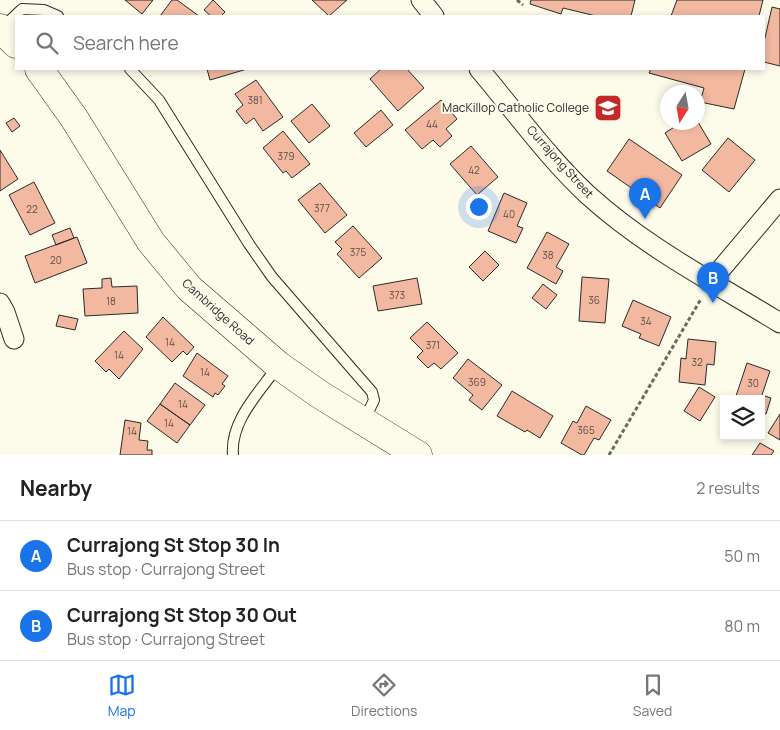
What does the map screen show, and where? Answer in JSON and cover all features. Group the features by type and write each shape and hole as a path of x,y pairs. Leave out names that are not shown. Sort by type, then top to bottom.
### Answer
{"main road":[{"name":"Cambridge Road","path":"40,70 74,118 151,242 189,288 278,366 319,394 418,455"}],"street":[{"path":"421,0 433,15"},
{"name":"Currajong Street","path":"479,70 586,194 642,238 780,323"},
{"path":"711,281 780,199"},
{"path":"0,303 14,339"}],"lane":[{"path":"18,15 22,9 44,10 56,15"},
{"path":"6,34 15,20"},
{"path":"131,70 159,100 249,244 272,277 372,392 374,400 363,421"},
{"path":"233,455 232,442 239,422 278,366"}],"path":[{"path":"517,0 523,5"},
{"path":"608,455 711,281"}],"building":[{"path":"125,0 153,0 142,14"},
{"path":"172,0 177,0 198,15 161,15"},
{"path":"213,0 225,12 222,15 210,15 204,10"},
{"path":"312,0 347,0 330,15"},
{"path":"531,0 635,0 631,15 592,15 563,8 561,14 530,4"},
{"path":"677,0 763,0 759,15 671,15"},
{"path":"772,7 780,9 780,66 765,62 765,38"},
{"path":"207,70 244,70 210,80"},
{"path":"380,70 408,70 424,88 398,111 370,79"},
{"path":"650,70 745,70 734,109 705,103 705,85 693,85 649,73"},
{"path":"256,80 283,117 263,131 254,118 246,124 236,111 243,105 235,94"},
{"path":"441,100 457,119 446,129 452,136 440,147 433,140 422,149 405,130"},
{"path":"312,104 330,126 309,143 291,121"},
{"path":"381,110 393,125 366,147 354,133"},
{"path":"14,118 20,126 12,132 6,123"},
{"path":"670,130 703,130 711,144 682,161 665,133"},
{"path":"283,131 310,164 292,178 286,171 283,173 263,148"},
{"path":"728,138 755,160 729,192 702,170"},
{"path":"629,139 682,175 660,208 607,171"},
{"path":"471,146 498,177 477,195 450,164"},
{"path":"0,150 18,179 0,191"},
{"path":"34,182 55,223 30,235 9,195"},
{"path":"320,183 347,215 325,233 298,200"},
{"path":"504,193 527,203 517,226 523,228 516,243 488,231"},
{"path":"353,226 382,258 359,278 337,254 342,249 335,242"},
{"path":"70,228 74,238 56,245 52,235"},
{"path":"547,232 569,244 556,267 563,271 556,284 527,268"},
{"path":"77,237 87,263 35,283 25,256"},
{"path":"485,251 499,265 483,281 469,267"},
{"path":"582,277 609,279 605,323 579,321"},
{"path":"111,278 112,287 137,286 138,313 85,316 83,289 102,288 102,279"},
{"path":"417,278 422,304 378,311 373,286"},
{"path":"543,284 557,295 546,309 532,298"},
{"path":"633,300 671,317 659,346 639,338 641,334 622,326"},
{"path":"59,315 78,319 75,330 56,326"},
{"path":"163,317 194,347 187,355 183,351 172,362 146,337"},
{"path":"427,322 458,353 441,369 434,363 428,368 417,357 423,351 410,338"},
{"path":"124,331 143,349 119,379 109,369 106,372 95,361"},
{"path":"688,339 716,342 714,365 707,364 705,385 679,382 681,358 686,359"},
{"path":"197,353 228,376 222,384 225,386 218,395 215,393 213,397 183,376"},
{"path":"468,359 502,385 482,410 469,400 473,395 453,378"},
{"path":"747,363 770,371 762,395 736,395"},
{"path":"175,383 205,405 190,425 160,404"},
{"path":"699,387 715,397 700,421 684,411"},
{"path":"512,391 553,416 540,438 497,416"},
{"path":"765,396 771,398 765,414"},
{"path":"160,404 190,425 177,443 147,421"},
{"path":"586,406 611,420 599,440 594,438 584,455 582,455 561,443 573,421 577,423"},
{"path":"780,414 780,440 768,433"},
{"path":"125,420 141,423 139,440 148,441 147,450 152,450 152,455 120,455"},
{"path":"760,443 774,451 771,455 752,455"}],"place":[{"name":"MacKillop Catholic College","path":"608,108"},
{"name":"Currajong St Stop 30 In","path":"645,219"},
{"name":"Currajong St Stop 30 Out","path":"713,303"}]}
